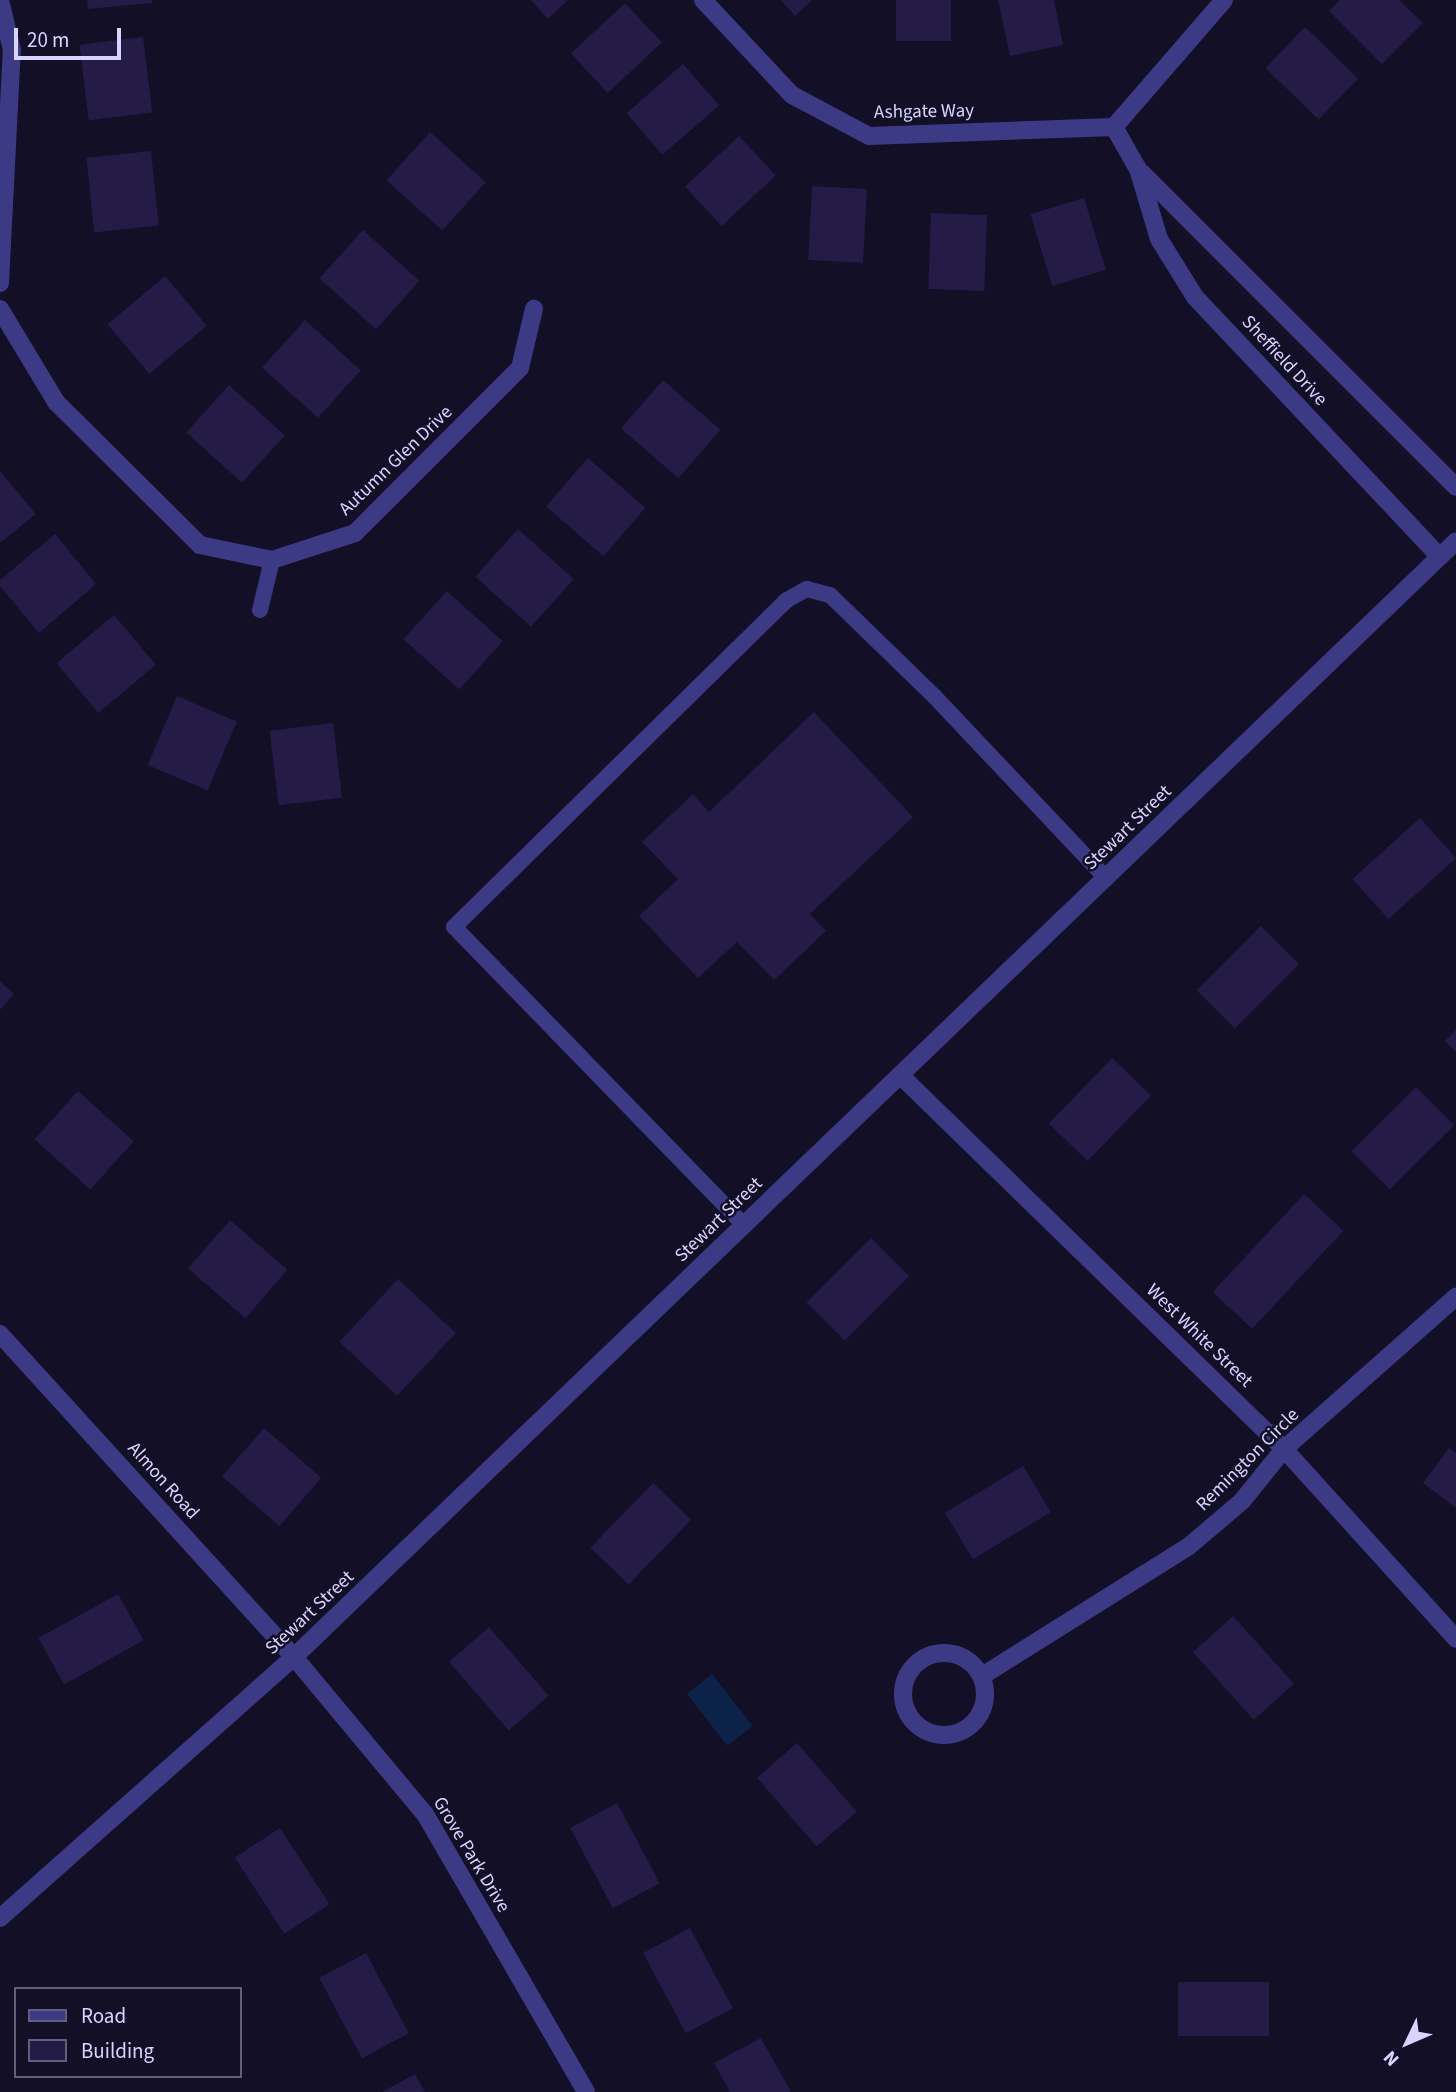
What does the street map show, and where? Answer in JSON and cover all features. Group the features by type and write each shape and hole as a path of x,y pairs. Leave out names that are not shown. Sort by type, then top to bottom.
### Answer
{"street":[{"path":"0,0 12,50 0,283"},
{"name":"Ashgate Way","path":"702,0 792,95 869,136 1114,127"},
{"path":"1114,127 1224,0"},
{"name":"Sheffield Drive","path":"1114,127 1138,169 1159,239 1195,297 1440,557"},
{"name":"Sheffield Drive","path":"1138,169 1456,487"},
{"name":"Autumn Glen Drive","path":"0,309 56,402 200,545 272,560 355,533 520,368 534,309"},
{"name":"Stewart Street","path":"0,1918 294,1657 1456,541"},
{"name":"West White Street","path":"900,1075 1284,1450 1456,1640"},
{"name":"Remington Circle","path":"982,1676 1188,1547 1242,1501 1284,1450 1456,1297"},
{"name":"Almon Road","path":"0,1334 294,1657"},
{"path":"951,1653 964,1657 982,1676 984,1704 969,1727 943,1735 929,1733 908,1715 903,1695 906,1675 926,1656 951,1653"},
{"name":"Grove Park Drive","path":"294,1657 425,1814 586,2092"}],"lane":[{"path":"260,610 272,560"},
{"path":"744,1225 454,927 787,600 807,589 830,595 934,696 1105,878"}],"water":[{"path":"712,1674 753,1726 727,1746 687,1694"}],"building":[{"path":"87,0 152,0 152,3 88,9"},
{"path":"531,0 568,0 548,19"},
{"path":"781,0 812,0 795,16"},
{"path":"896,0 951,0 951,41 896,41"},
{"path":"998,0 1054,0 1063,45 1010,56"},
{"path":"1340,0 1399,0 1423,23 1382,64 1329,11"},
{"path":"625,3 662,42 608,93 571,53"},
{"path":"1305,27 1358,78 1319,119 1265,68"},
{"path":"143,37 152,112 89,120 79,45"},
{"path":"683,64 719,106 662,155 626,113"},
{"path":"430,132 486,182 442,230 387,180"},
{"path":"739,136 776,175 722,226 685,186"},
{"path":"151,151 159,226 94,232 86,158"},
{"path":"812,186 867,189 863,263 808,260"},
{"path":"1084,198 1106,270 1052,286 1030,214"},
{"path":"931,213 987,215 984,291 928,289"},
{"path":"363,230 419,281 376,329 320,278"},
{"path":"165,276 207,326 149,374 108,324"},
{"path":"305,320 361,370 318,418 262,368"},
{"path":"663,380 720,430 678,478 621,428"},
{"path":"229,385 285,435 242,483 186,433"},
{"path":"588,458 645,508 603,556 546,506"},
{"path":"0,471 36,514 0,543"},
{"path":"518,529 574,579 531,627 475,577"},
{"path":"55,534 96,584 39,633 0,586 0,580"},
{"path":"447,591 503,641 459,689 404,639"},
{"path":"114,615 156,665 98,713 57,663"},
{"path":"177,696 237,721 208,790 148,765"},
{"path":"814,712 913,817 810,914 826,931 774,980 737,942 698,978 639,916 678,879 642,842 693,794 709,812"},
{"path":"333,723 342,797 279,805 269,731"},
{"path":"1420,818 1456,858 1389,919 1352,879"},
{"path":"1261,926 1299,964 1235,1029 1197,990"},
{"path":"0,981 14,994 0,1010"},
{"path":"1456,1030 1456,1052 1445,1041"},
{"path":"1112,1058 1151,1096 1088,1161 1049,1123"},
{"path":"1416,1087 1454,1125 1390,1190 1352,1151"},
{"path":"78,1091 134,1141 90,1189 35,1139"},
{"path":"1304,1194 1343,1231 1252,1329 1213,1292"},
{"path":"230,1220 287,1270 245,1318 188,1268"},
{"path":"871,1238 909,1276 845,1341 807,1302"},
{"path":"398,1279 456,1333 397,1396 339,1342"},
{"path":"264,1428 321,1478 279,1526 222,1476"},
{"path":"1449,1448 1456,1453 1456,1508 1423,1483"},
{"path":"1023,1466 1051,1512 973,1559 945,1513"},
{"path":"653,1483 691,1520 629,1585 590,1548"},
{"path":"118,1594 144,1640 64,1684 38,1638"},
{"path":"1233,1616 1294,1684 1254,1720 1193,1652"},
{"path":"489,1627 549,1696 509,1730 449,1662"},
{"path":"797,1743 857,1812 817,1846 757,1778"},
{"path":"617,1803 660,1883 613,1908 570,1828"},
{"path":"280,1828 330,1904 284,1934 235,1857"},
{"path":"690,1928 733,2008 686,2033 643,1953"},
{"path":"366,1953 409,2033 362,2058 319,1978"},
{"path":"1178,1982 1269,1982 1269,2036 1178,2036"},
{"path":"761,2038 791,2092 730,2092 714,2063"},
{"path":"415,2074 425,2092 382,2092"}]}
